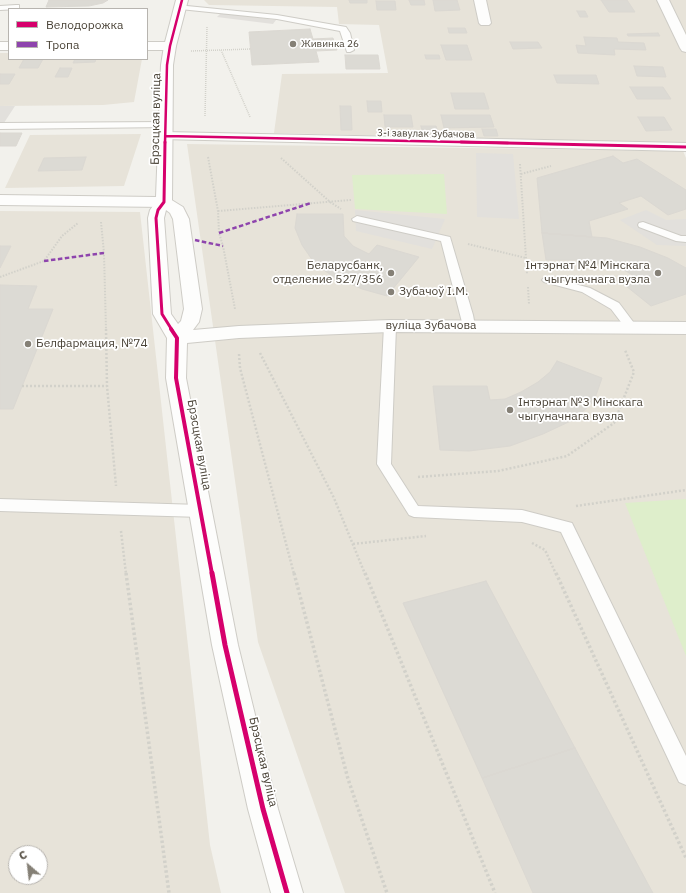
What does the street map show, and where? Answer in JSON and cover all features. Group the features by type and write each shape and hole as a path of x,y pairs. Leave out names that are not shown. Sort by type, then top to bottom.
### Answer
{"street":[{"path":"480,0 485,23"},
{"path":"663,0 686,48"},
{"name":"Брэсцкая вуліца","path":"181,3 170,46 167,65 164,202 158,210 156,218 162,314 176,338 176,378 226,645 263,809 287,893"},
{"path":"148,46 170,46"},
{"name":"3-і завулак Зубачова","path":"166,130 205,137 686,147"},
{"path":"0,200 164,202 176,210 181,220 193,309 190,322 176,338"},
{"name":"вуліца Зубачова","path":"176,338 244,332 390,326 686,328"}],"lane":[{"path":"181,3 204,10 277,17 343,29 346,33 350,50"},
{"path":"0,8 16,8"},
{"path":"0,126 166,130"},
{"path":"357,219 446,239 469,326"},
{"path":"643,225 680,239 686,239"},
{"path":"548,280 586,290 615,306 623,327"},
{"path":"390,326 384,464 414,511 522,516 567,527 686,776"},
{"path":"0,505 118,507 201,511"}],"path":[{"path":"204,10 207,18 205,137 218,211 219,233 244,332 334,498 495,893"},
{"path":"207,50 251,49"},
{"path":"221,50 232,74"},
{"path":"519,144 530,327"},
{"path":"218,211 355,200"},
{"path":"108,202 101,217 104,253 107,386 118,507 132,624 169,893"},
{"path":"0,277 44,261 62,236 80,222"},
{"path":"446,239 526,258"},
{"path":"394,479 498,472 567,456 614,423 634,372 623,327"},
{"path":"244,332 240,368 288,556 348,779 387,893"},
{"path":"22,386 107,386"},
{"path":"574,507 686,490"},
{"path":"353,544 433,535"},
{"path":"525,539 546,550 686,858"}],"shaded area":[{"path":"204,0 686,0 686,143 274,133 282,74 388,73 379,25 339,24 337,7 209,5"},
{"path":"221,13 276,20 273,24 217,17"},
{"path":"0,53 8,53 8,60 142,60 134,102 103,105 0,106"},
{"path":"0,106 15,106 0,129"},
{"path":"141,134 124,186 5,188 30,135"},
{"path":"187,144 683,151 686,158 686,893 345,893 258,642"},
{"path":"476,153 513,154 519,219 477,217"},
{"path":"355,210 445,219 432,249 356,231"},
{"path":"646,210 666,220 686,219 686,246 657,245 620,220"},
{"path":"0,211 140,212 210,845 221,893 0,893"}],"green space":[{"path":"444,174 447,214 355,209 352,175"},
{"path":"686,499 686,656 625,503"}],"building":[{"path":"49,0 108,0 103,3 89,6 46,7"},
{"path":"349,0 367,0 367,3 350,3"},
{"path":"409,0 424,0 425,5 411,5"},
{"path":"433,0 457,0 460,10 435,11"},
{"path":"601,0 627,0 635,12 609,12"},
{"path":"376,1 395,1 396,10 377,10"},
{"path":"577,11 585,11 588,17 580,17"},
{"path":"448,28 465,28 467,33 449,33"},
{"name":"Живинка 26","path":"310,29 313,39 333,38 337,50 316,51 319,62 252,65 249,32"},
{"path":"658,33 660,36 628,36 627,34"},
{"path":"584,37 617,38 618,42 644,43 646,50 614,49 615,55 578,53 576,45 586,46"},
{"path":"510,42 538,42 542,48 513,49"},
{"path":"441,45 467,45 472,60 446,60"},
{"path":"345,55 378,55 380,69 346,69"},
{"path":"425,55 439,55 440,59 426,59"},
{"path":"23,60 42,60 38,68 19,68"},
{"path":"74,60 96,60 95,62 73,63"},
{"path":"634,66 663,67 666,77 637,76"},
{"path":"60,68 72,68 68,77 55,77"},
{"path":"0,74 15,74 9,84 0,84"},
{"path":"554,75 596,75 599,84 557,83"},
{"path":"630,87 663,87 671,99 637,99"},
{"path":"451,93 484,93 489,109 455,109"},
{"path":"367,101 381,101 382,112 368,112"},
{"path":"340,106 351,106 352,130 341,130"},
{"path":"384,115 411,115 413,127 385,127"},
{"path":"441,115 490,115 494,127 444,128"},
{"path":"638,117 664,117 672,130 646,131"},
{"path":"421,126 436,126 439,135 423,135"},
{"path":"482,129 496,129 498,136 484,136"},
{"path":"0,133 22,133 16,146 0,146"},
{"path":"613,156 623,163 637,159 686,190 686,209 668,215 641,196 619,203 628,209 589,221 592,237 542,233 537,178"},
{"path":"86,157 82,170 38,171 44,158"},
{"path":"297,214 343,214 344,236 353,246 369,254 377,245 419,257 387,296 362,289 334,277 315,264 302,245 295,228"},
{"name":"Інтэрнат №4 Мінскага чыгуначнага вузла","path":"542,233 607,238 640,247 668,258 686,268 686,294 651,306 621,282 636,277 624,270 585,260 546,260"},
{"path":"0,246 11,246 0,268"},
{"path":"0,285 37,286 28,309 53,309 13,409 0,409"},
{"name":"Інтэрнат №3 Мінскага чыгуначнага вузла","path":"557,361 602,378 594,401 575,419 543,434 510,446 469,451 440,450 433,386 487,386 490,400 505,399 538,382 550,372"},
{"path":"486,581 575,748 482,778 403,603"},
{"path":"575,748 653,893 533,893 482,778"}],"marked path":[{"path":"219,233 311,203"},
{"path":"195,240 223,246"},
{"path":"44,261 104,253"}],"cycle path":[{"path":"182,0 170,46 167,65 164,202 158,210 156,218 162,314 177,338 176,378 225,645 263,809 287,893"},
{"path":"166,136 686,147"}],"place":[{"name":"Живинка 26","path":"293,44"},
{"name":"Беларусбанк, отделение 527/356","path":"391,273"},
{"name":"Інтэрнат №4 Мінскага чыгуначнага вузла","path":"658,273"},
{"name":"Зубачоў І.М.","path":"391,292"},
{"name":"Белфармация, №74","path":"28,344"},
{"name":"Інтэрнат №3 Мінскага чыгуначнага вузла","path":"510,410"}]}
